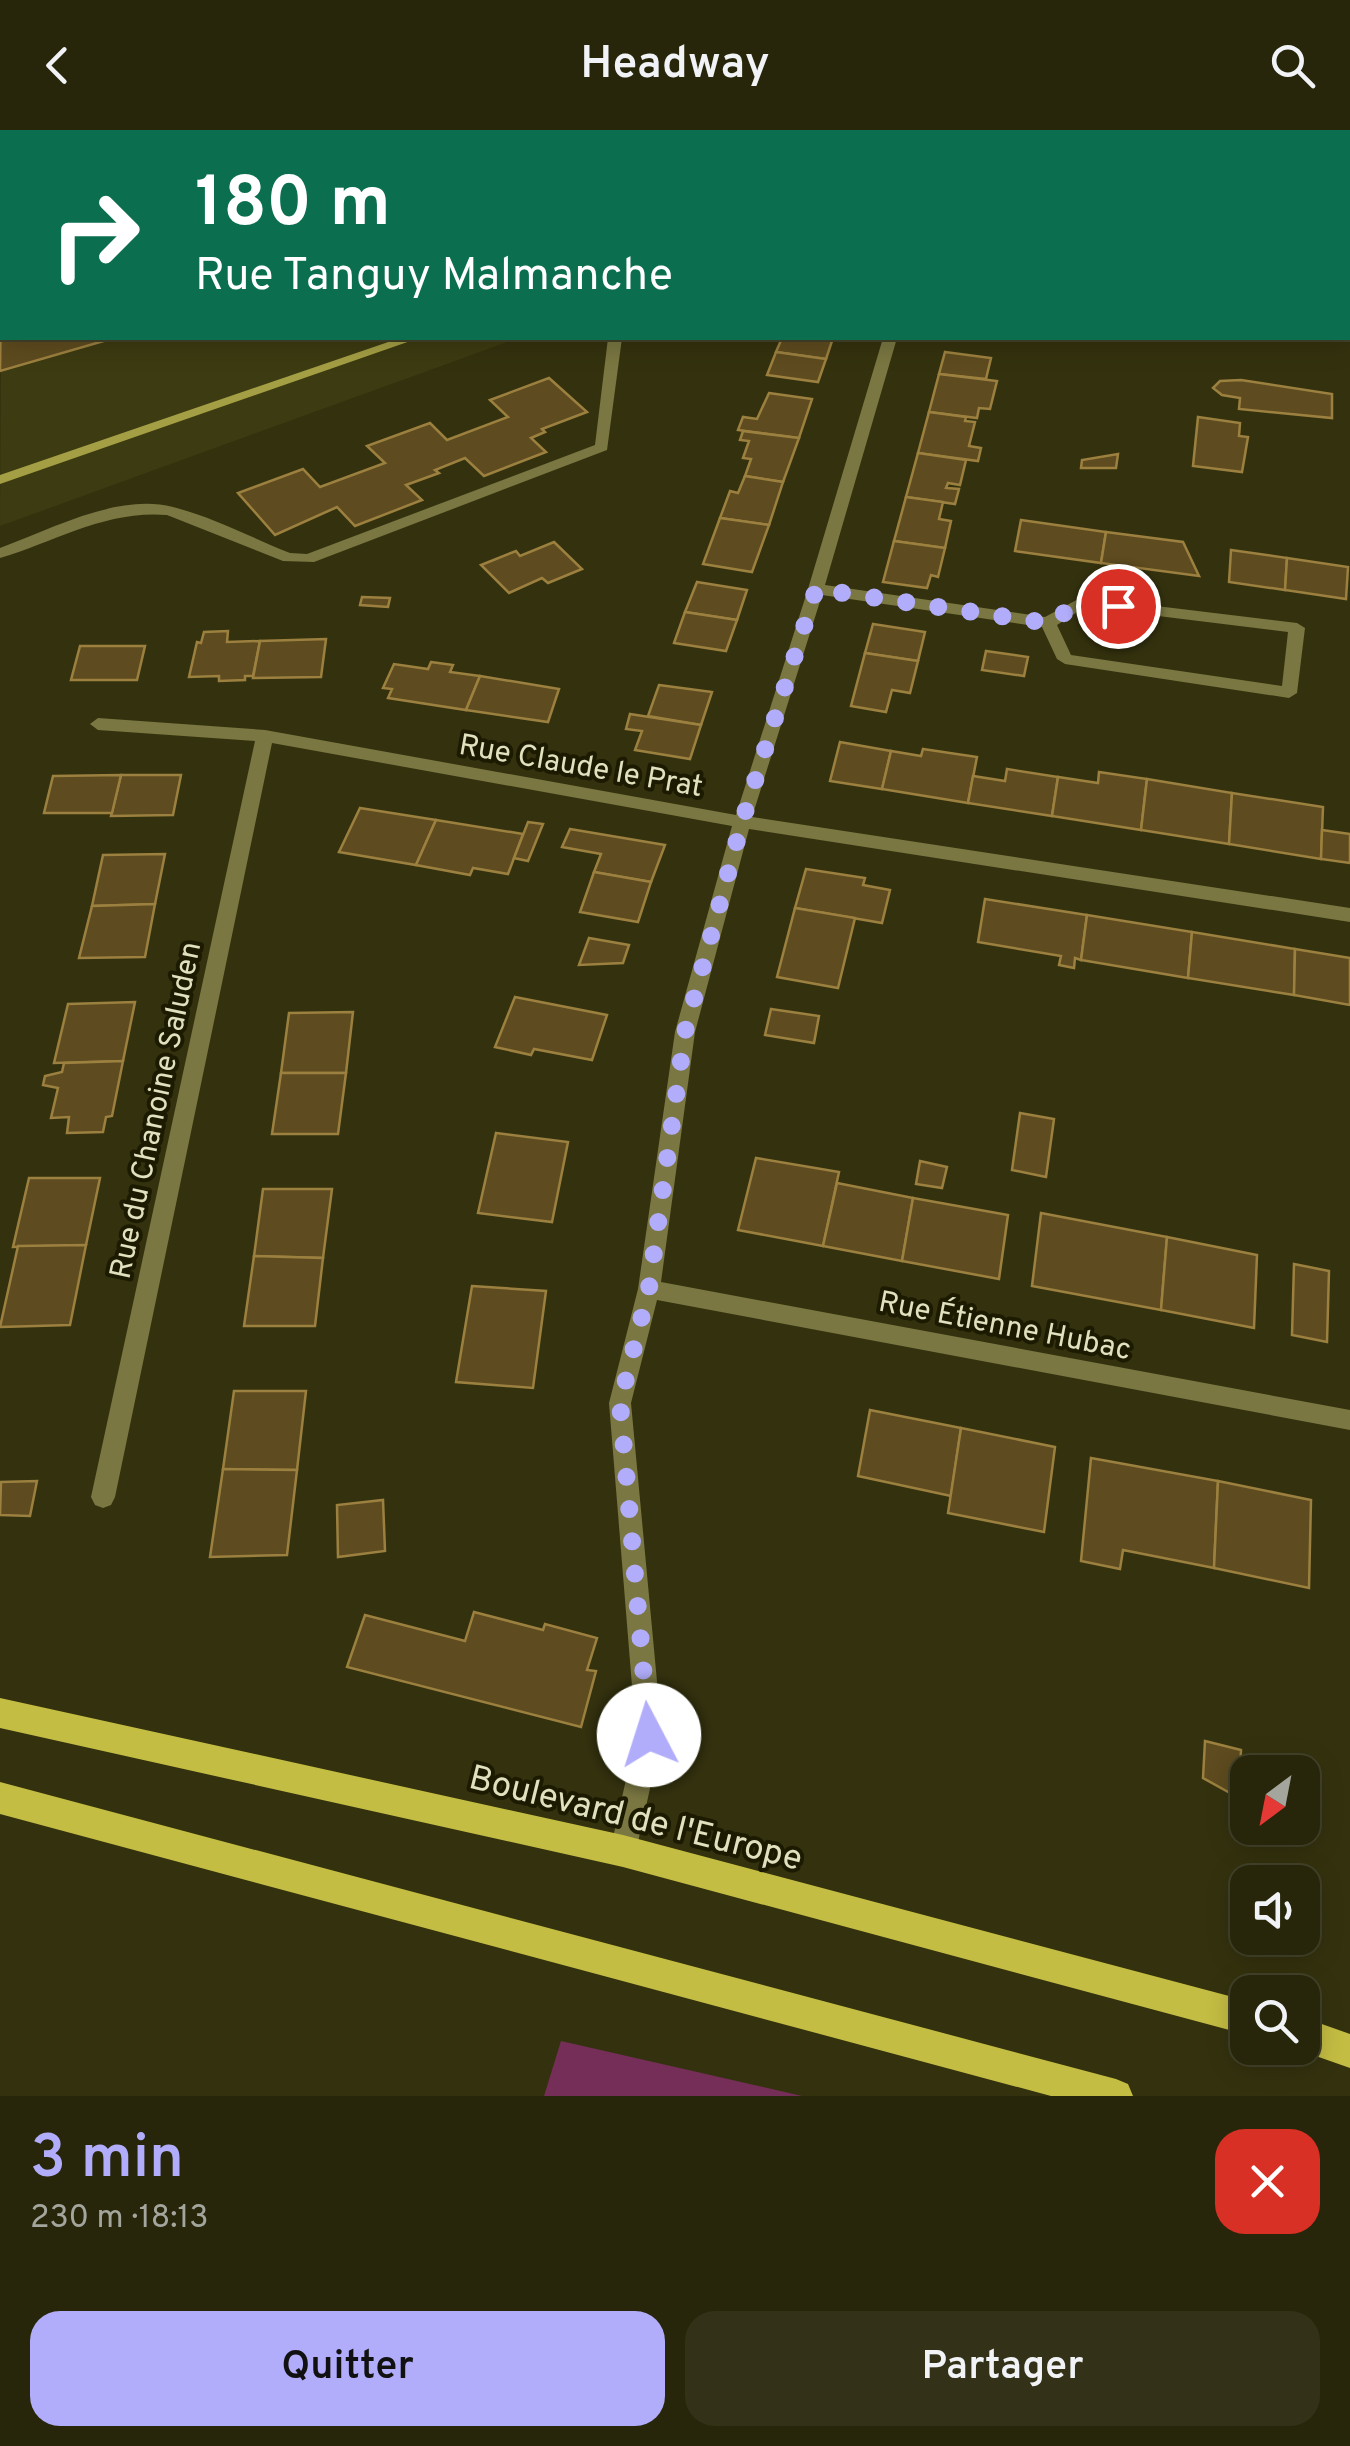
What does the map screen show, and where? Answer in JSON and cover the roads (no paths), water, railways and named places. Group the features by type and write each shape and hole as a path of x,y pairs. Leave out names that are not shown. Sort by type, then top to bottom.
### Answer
{"main road":[{"path":"0,480 406,340"},
{"name":"Boulevard de l'Europe","path":"0,1713 623,1851 1230,2013"},
{"path":"0,1798 1116,2096"},
{"path":"1320,2040 1350,2051"}],"street":[{"path":"0,552 116,514 150,507 170,511 288,558 309,559 602,447 616,340"},
{"path":"623,1851 649,1735 620,1403 649,1288 685,1032 742,822 889,340"},
{"path":"816,589 1048,623 1082,602 1297,628 1289,693 1065,659 1048,623"},
{"name":"Rue Claude le Prat","path":"98,724 265,736 742,822 1350,915"},
{"name":"Rue du Chanoine Saluden","path":"103,1497 265,736"},
{"name":"Rue Étienne Hubac","path":"649,1288 1350,1420"}]}
